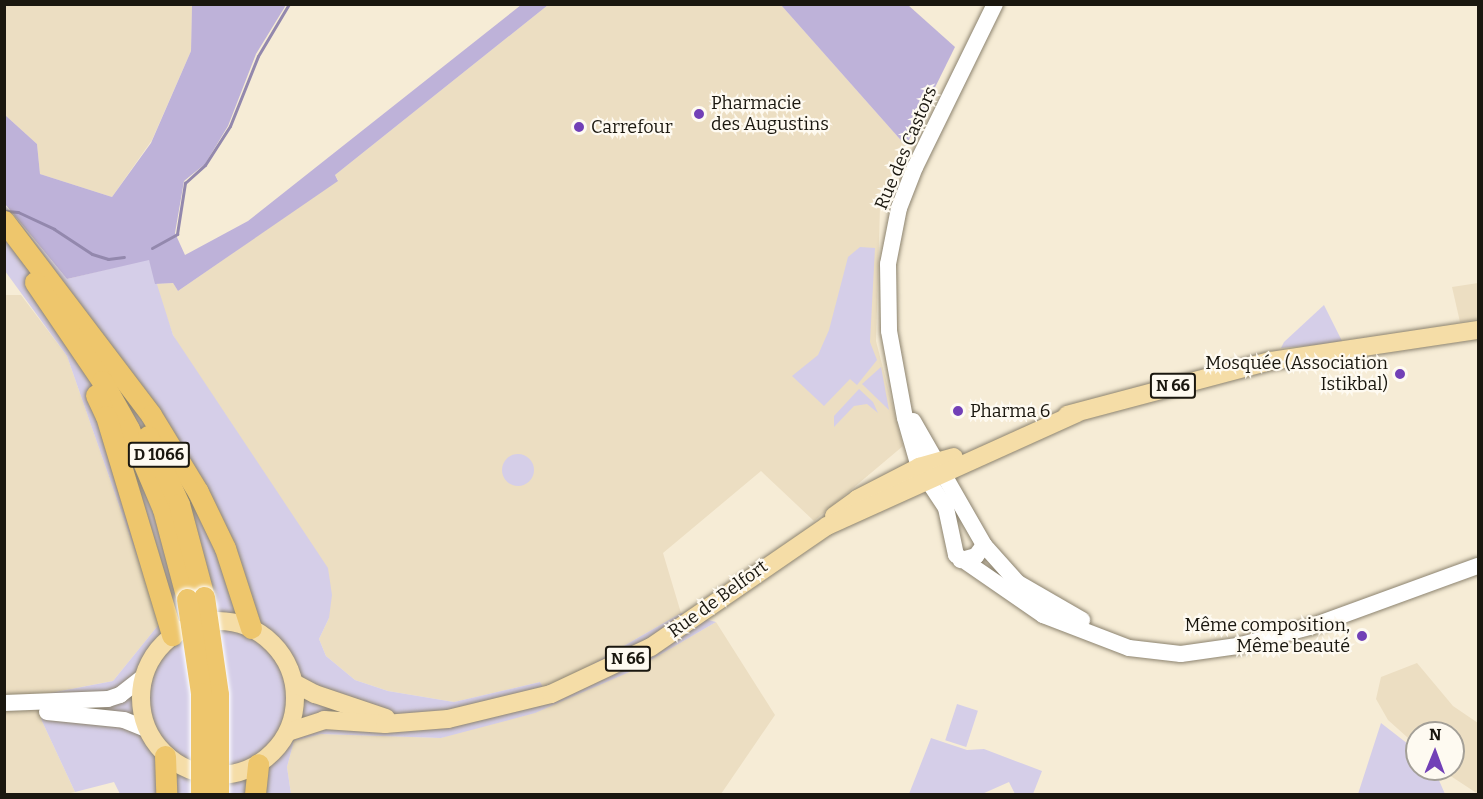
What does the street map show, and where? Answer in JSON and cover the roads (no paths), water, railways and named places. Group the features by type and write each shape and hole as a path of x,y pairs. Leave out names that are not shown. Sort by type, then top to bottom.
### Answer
{"highway":[{"name":"D 1066","path":"4,221 81,334 159,456 191,542 201,693 201,795"},
{"name":"D 1066","path":"4,244 81,334"},
{"path":"81,334 151,416 198,492 225,548 251,628"},
{"path":"81,334 81,362 106,416 172,635"},
{"name":"D 1066","path":"195,598 219,694 218,795"},
{"path":"165,756 166,795"},
{"path":"255,795 258,764"}],"main road":[{"name":"Rue de Belfort","path":"288,732 324,720 399,722 448,718 529,702 595,676 651,647 826,526 927,471 1077,412 1270,361 1479,330"},
{"name":"Rue de Belfort","path":"927,471 965,461 1077,412"},
{"path":"210,620 251,628 275,645 294,682 294,708 288,732 275,750 258,764 240,772 210,775 182,767 165,756 146,729 141,712 142,678 159,647 172,635 210,620"},
{"name":"Rue de Belfort","path":"294,682 315,694 399,722"}],"street":[{"name":"Rue des Castors","path":"927,471 903,409 893,358 888,264 899,208 992,8"},
{"path":"893,358 887,375 911,457 927,471 966,515 981,540 1018,584 1046,603 1130,643"},
{"path":"965,461 959,478 968,505 966,515"},
{"path":"927,471 946,508 956,555 961,560 1043,615 1130,643 1198,649 1237,646 1333,619 1479,566"},
{"path":"952,534 981,540"},
{"path":"961,560 976,556 981,540"},
{"path":"1283,632 1327,611 1479,555"},
{"path":"4,703 108,699 120,695 142,678"},
{"path":"4,709 124,720 146,729"}],"waterway":[{"path":"152,248 177,234 185,183 205,165 230,126 258,56 289,4"},
{"path":"6,211 18,212 54,229 92,254 108,259 124,257"}],"place":[{"name":"Pharmacie des Augustins","path":"699,114"},
{"name":"Carrefour","path":"579,127"},
{"name":"Mosquée (Association Istikbal)","path":"1400,374"},
{"name":"Pharma 6","path":"958,411"},
{"name":"Même composition, Même beauté","path":"1362,636"}]}
